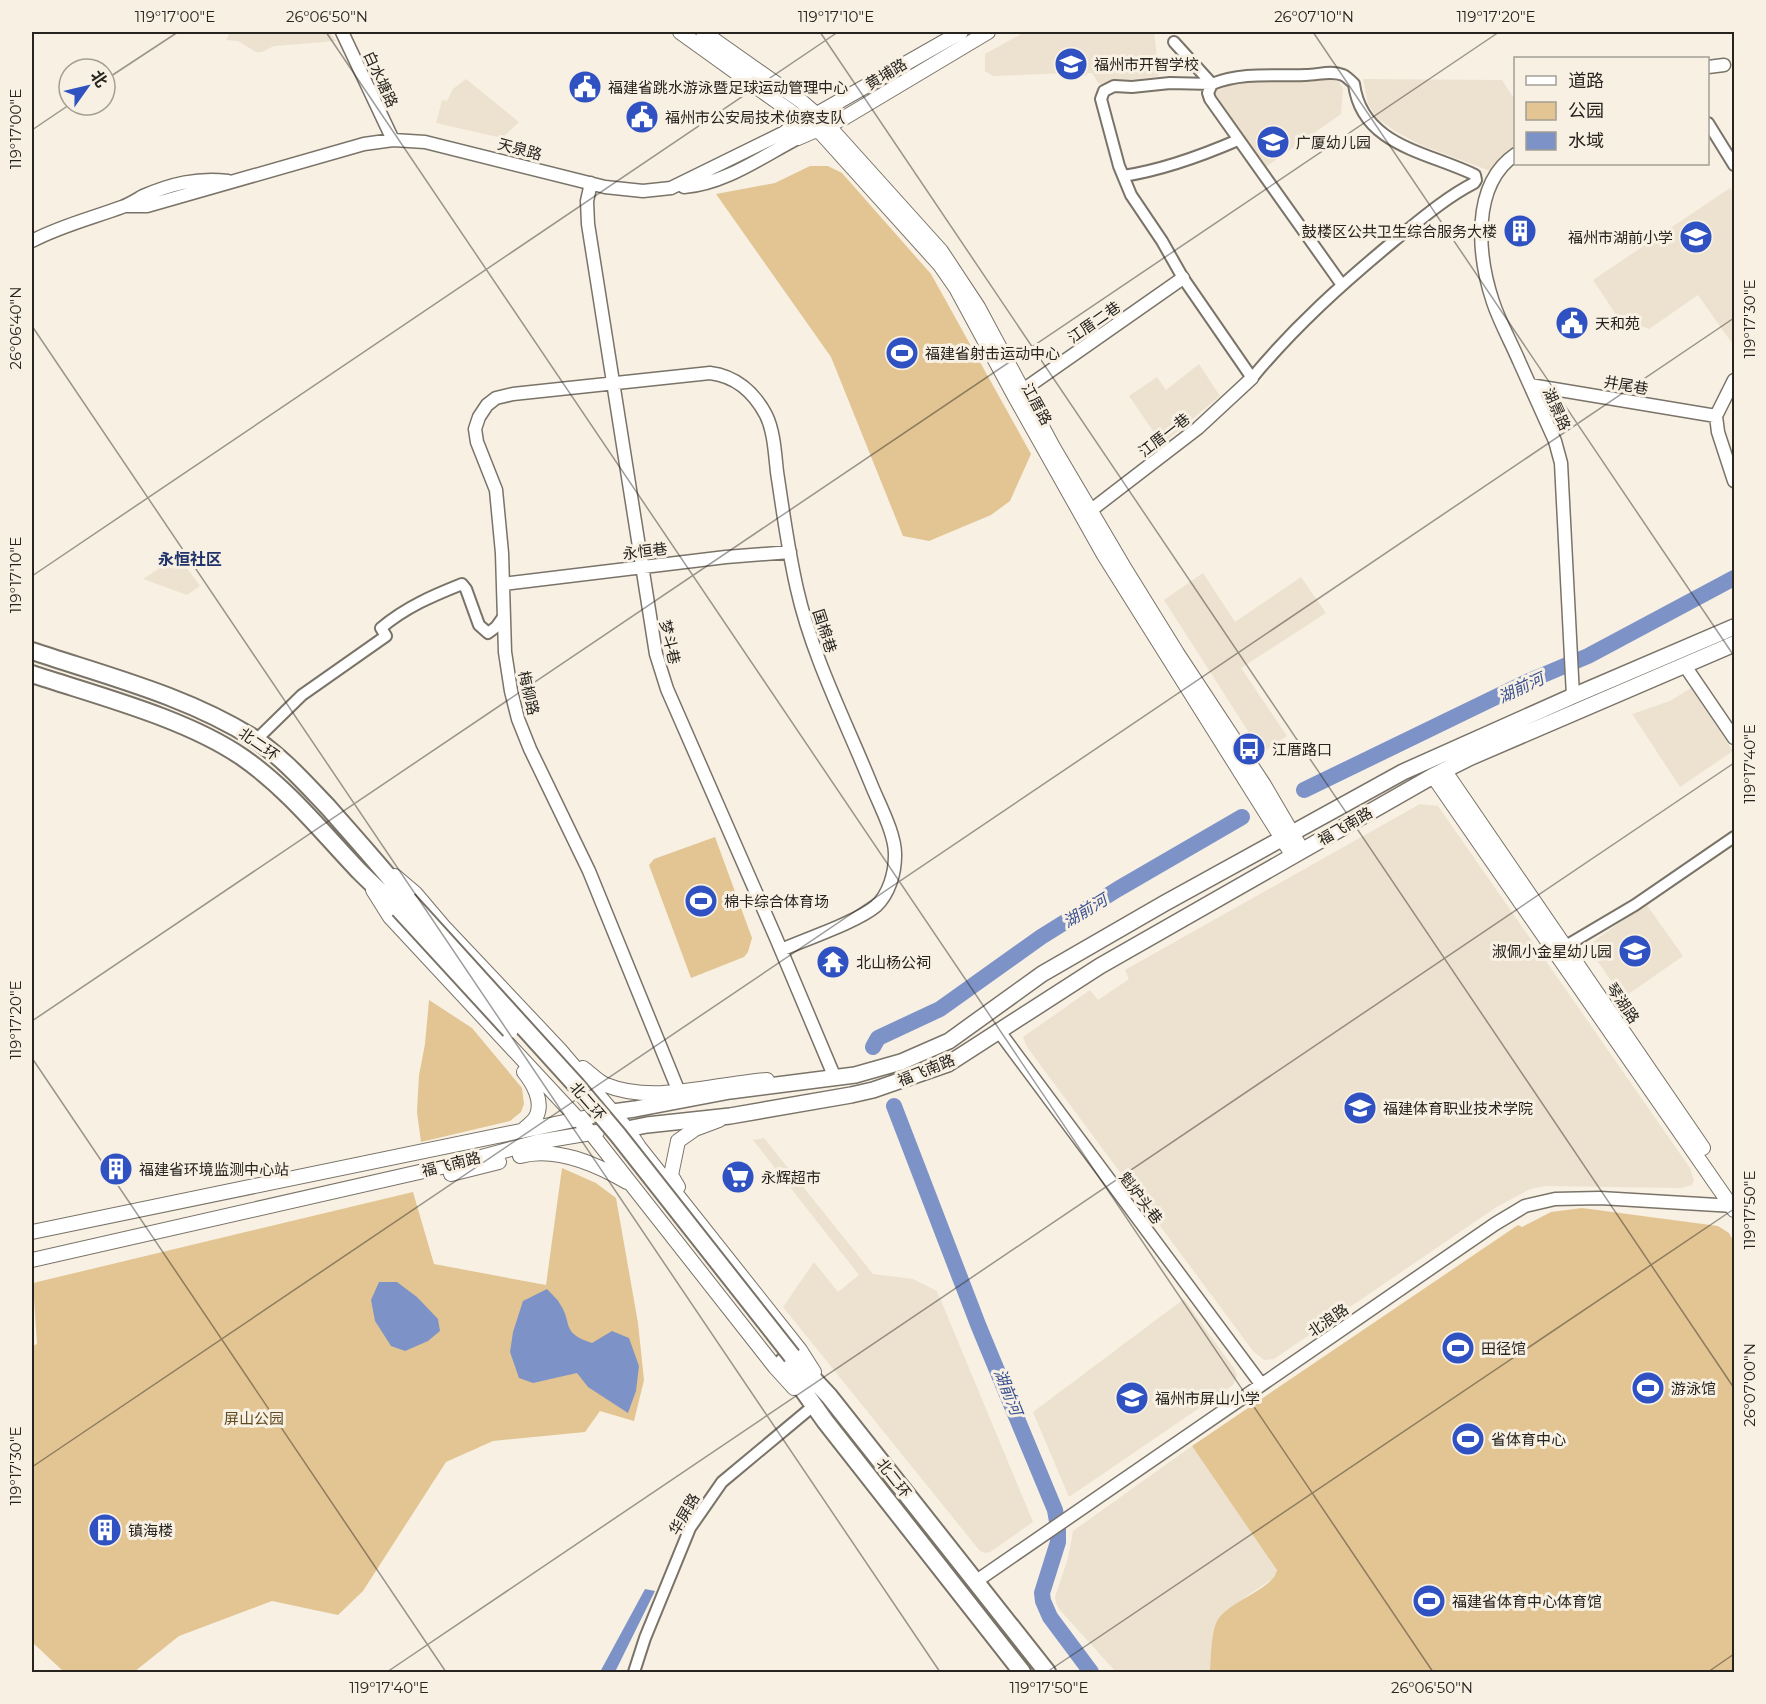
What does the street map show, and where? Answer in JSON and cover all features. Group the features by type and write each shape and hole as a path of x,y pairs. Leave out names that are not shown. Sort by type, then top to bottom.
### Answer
{"highway":[{"name":"北二环","path":"32,651 194,707 227,722 283,760 372,856 403,905 566,1090 788,1359 829,1396 1047,1672"},
{"name":"北二环","path":"32,674 149,713 217,741 271,780 303,810 362,874 403,905"},
{"name":"北二环","path":"788,1359 825,1421 1022,1672"}],"main road":[{"name":"江厝路","path":"680,32 811,118"},
{"name":"江厝路","path":"703,32 823,128 941,251 978,307 1090,511 1177,653 1264,785 1288,837"},
{"name":"黄埔路","path":"793,135 823,128 988,32"},
{"name":"黄埔路","path":"793,135 811,118 954,33"},
{"name":"江厝路","path":"823,128 831,143 949,276 1104,555 1143,619 1298,853"},
{"name":"福飞南路","path":"32,1232 613,1112 730,1091 855,1075 902,1062 949,1041 1042,974 1165,903 1403,772 1734,627"},
{"name":"福飞南路","path":"32,1260 434,1168 537,1142 647,1125 730,1116 873,1090 948,1064 1100,966 1438,773 1734,644"},
{"path":"1438,773 1734,1204"},
{"name":"琴湖路","path":"1438,773 1564,947 1734,1204"},
{"path":"372,856 415,893 560,1050 627,1129 800,1350 829,1396"},
{"path":"362,874 390,917 591,1133 775,1367 825,1421"},
{"path":"456,987 458,997 534,1085 538,1105 536,1117 522,1131"},
{"path":"502,1036 525,1013"},
{"path":"560,1050 604,1084 654,1093 679,1092 746,1081 835,1078"},
{"path":"717,1246 671,1175 678,1141 695,1129 730,1116"},
{"path":"434,1168 452,1174 535,1152 579,1160 604,1169 633,1185"},
{"path":"662,1223 685,1205"}],"street":[{"name":"白水塘路","path":"342,32 393,140"},
{"path":"1174,42 1212,84"},
{"path":"1709,68 1724,65"},
{"path":"1332,73 1344,75 1354,84 1356,99 1369,122 1385,137 1475,175 1476,180 1429,213 1342,285 1282,342 1252,378 1183,278 1162,241 1131,195 1123,176 1101,99 1104,91 1114,86 1132,87 1170,83 1212,84 1224,79 1256,75 1332,73"},
{"path":"1212,84 1208,93 1210,99 1342,285"},
{"path":"1709,126 1734,165"},
{"name":"天泉路","path":"32,241 65,226 125,206 147,206 364,144 393,140 415,141 449,147 618,189 643,191 671,188 793,135"},
{"path":"1123,176 1146,173 1238,140"},
{"name":"湖景路","path":"1514,155 1500,167 1486,195 1481,216 1482,238 1486,274 1492,299 1557,448 1563,472 1573,696"},
{"name":"梦斗巷","path":"591,183 587,201 588,224 615,382 652,638 667,689 835,1078"},
{"name":"江厝二巷","path":"1023,390 1183,278"},
{"name":"国棉巷","path":"615,382 710,373 726,375 756,398 767,416 802,611 819,662 892,839 896,855 891,884 877,905 781,950"},
{"name":"江厝一巷","path":"1090,511 1193,432 1252,378"},
{"path":"1734,380 1716,416 1718,432 1734,481"},
{"name":"梅柳路","path":"615,382 496,398 487,405 475,429 477,442 496,490 507,662 518,719 589,872 679,1092"},
{"name":"井尾巷","path":"1530,386 1716,416"},
{"name":"永恒巷","path":"503,584 790,552"},
{"path":"256,740 302,695 386,636 381,628 400,612 462,584 466,588 479,625 488,633 504,616"},
{"path":"1685,666 1734,738"},
{"path":"1564,947 1635,905 1734,837"},
{"name":"魁炉头巷","path":"998,1030 1261,1384"},
{"name":"北浪路","path":"975,1582 1495,1224 1533,1203 1589,1197 1734,1204"},
{"name":"华屏路","path":"634,1672 645,1638 690,1528 722,1482 812,1407"}],"shaded area":[{"path":"230,32 330,32 336,41 274,46 262,52 256,52 238,41 226,40"},
{"name":"福州市开智学校","path":"1025,32 1154,32 1159,76 1099,84 1092,73 1087,73 1086,76 1069,73 993,76 985,71 985,54"},
{"name":"广厦幼儿园","path":"1332,78 1343,88 1341,114 1263,169 1212,97 1214,87 1227,81"},
{"path":"466,79 519,122 502,138 436,123 442,100 447,101 453,89"},
{"path":"1363,79 1502,80 1514,98 1514,150 1498,161 1493,172 1421,145 1395,131 1377,118 1368,104"},
{"name":"福州市湖前小学","path":"1730,188 1734,194 1734,346 1698,295 1649,329 1617,316 1593,280"},
{"path":"1199,364 1220,396 1162,444 1129,396 1157,377 1166,390"},
{"path":"178,556 200,586 187,595 143,579"},
{"path":"1203,573 1235,622 1301,577 1326,613 1241,668 1287,736 1262,753 1164,600"},
{"path":"1691,688 1733,751 1680,787 1632,714 1670,701"},
{"name":"福建体育职业技术学院","path":"1420,804 1438,806 1690,1168 1694,1180 1692,1185 1681,1188 1546,1186 1530,1189 1495,1208 1274,1359 1264,1360 1253,1351 1027,1047 1023,1037 1090,990 1098,1000 1129,979 1125,970"},
{"name":"淑佩小金星幼儿园","path":"1646,904 1683,956 1623,998 1587,946"},
{"path":"764,1138 873,1274 913,1279 937,1291 1033,1522 990,1552 980,1551 783,1307 814,1262 838,1292 859,1275 753,1140"},
{"name":"福州市屏山小学","path":"1184,1299 1235,1370 1237,1376 1233,1385 1069,1497 1033,1412"},
{"path":"1192,1446 1277,1572 1272,1579 1228,1609 1217,1621 1210,1672 1116,1672 1056,1603 1055,1597 1068,1558 1073,1531"}],"green space":[{"name":"福建省射击运动中心","path":"810,166 828,166 842,173 931,274 1031,454 1010,501 991,515 929,541 903,536 831,357 716,194 775,183"},
{"name":"棉卡综合体育场","path":"715,837 752,938 744,957 691,978 649,865 654,859"},
{"path":"429,1000 472,1028 522,1088 524,1104 521,1112 510,1121 421,1142 417,1112 419,1075 425,1044"},
{"name":"屏山公园","path":"562,1168 596,1183 616,1198 638,1323 644,1380 634,1421 600,1411 585,1432 493,1441 446,1462 363,1591 338,1615 272,1601 179,1636 134,1672 64,1672 32,1642 32,1346 37,1344 33,1283 413,1192 434,1264 546,1285"},
{"name":"省体育中心","path":"1582,1208 1718,1226 1729,1233 1734,1242 1734,1672 1210,1672 1212,1639 1217,1621 1230,1607 1267,1584 1277,1570 1192,1446 1518,1225 1522,1227 1551,1212"}],"water":[{"path":"379,1282 397,1282 417,1297 438,1319 440,1331 428,1341 405,1351 391,1346 375,1321 371,1300"},
{"path":"547,1289 559,1302 569,1327 575,1335 592,1343 612,1331 629,1338 639,1366 636,1391 628,1413 588,1387 577,1373 533,1383 519,1378 510,1352 513,1332 523,1301"},
{"path":"645,1589 655,1591 615,1672 600,1672"}],"waterway":[{"name":"湖前河","path":"1304,790 1529,681 1588,656 1734,578"},
{"name":"湖前河","path":"873,1047 878,1038 940,1009 1041,937 1242,817"},
{"name":"湖前河","path":"894,1106 979,1327 1055,1510 1058,1542 1042,1593 1043,1601 1050,1617 1091,1672"}],"place":[{"name":"福州市开智学校","path":"1071,64"},
{"name":"福建省跳水游泳暨足球运动管理中心","path":"585,87"},
{"name":"福州市公安局技术侦察支队","path":"642,117"},
{"name":"广厦幼儿园","path":"1273,142"},
{"name":"鼓楼区公共卫生综合服务大楼","path":"1520,231"},
{"name":"福州市湖前小学","path":"1696,237"},
{"name":"天和苑","path":"1572,323"},
{"name":"福建省射击运动中心","path":"902,353"},
{"name":"江厝路口","path":"1249,749"},
{"name":"棉卡综合体育场","path":"701,901"},
{"name":"淑佩小金星幼儿园","path":"1635,951"},
{"name":"北山杨公祠","path":"833,962"},
{"name":"福建体育职业技术学院","path":"1360,1108"},
{"name":"福建省环境监测中心站","path":"116,1169"},
{"name":"永辉超市","path":"738,1177"},
{"name":"田径馆","path":"1458,1348"},
{"name":"游泳馆","path":"1648,1388"},
{"name":"福州市屏山小学","path":"1132,1398"},
{"name":"省体育中心","path":"1468,1439"},
{"name":"镇海楼","path":"105,1530"},
{"name":"福建省体育中心体育馆","path":"1429,1601"}],"district":[{"name":"永恒社区","path":"190,559"}]}
